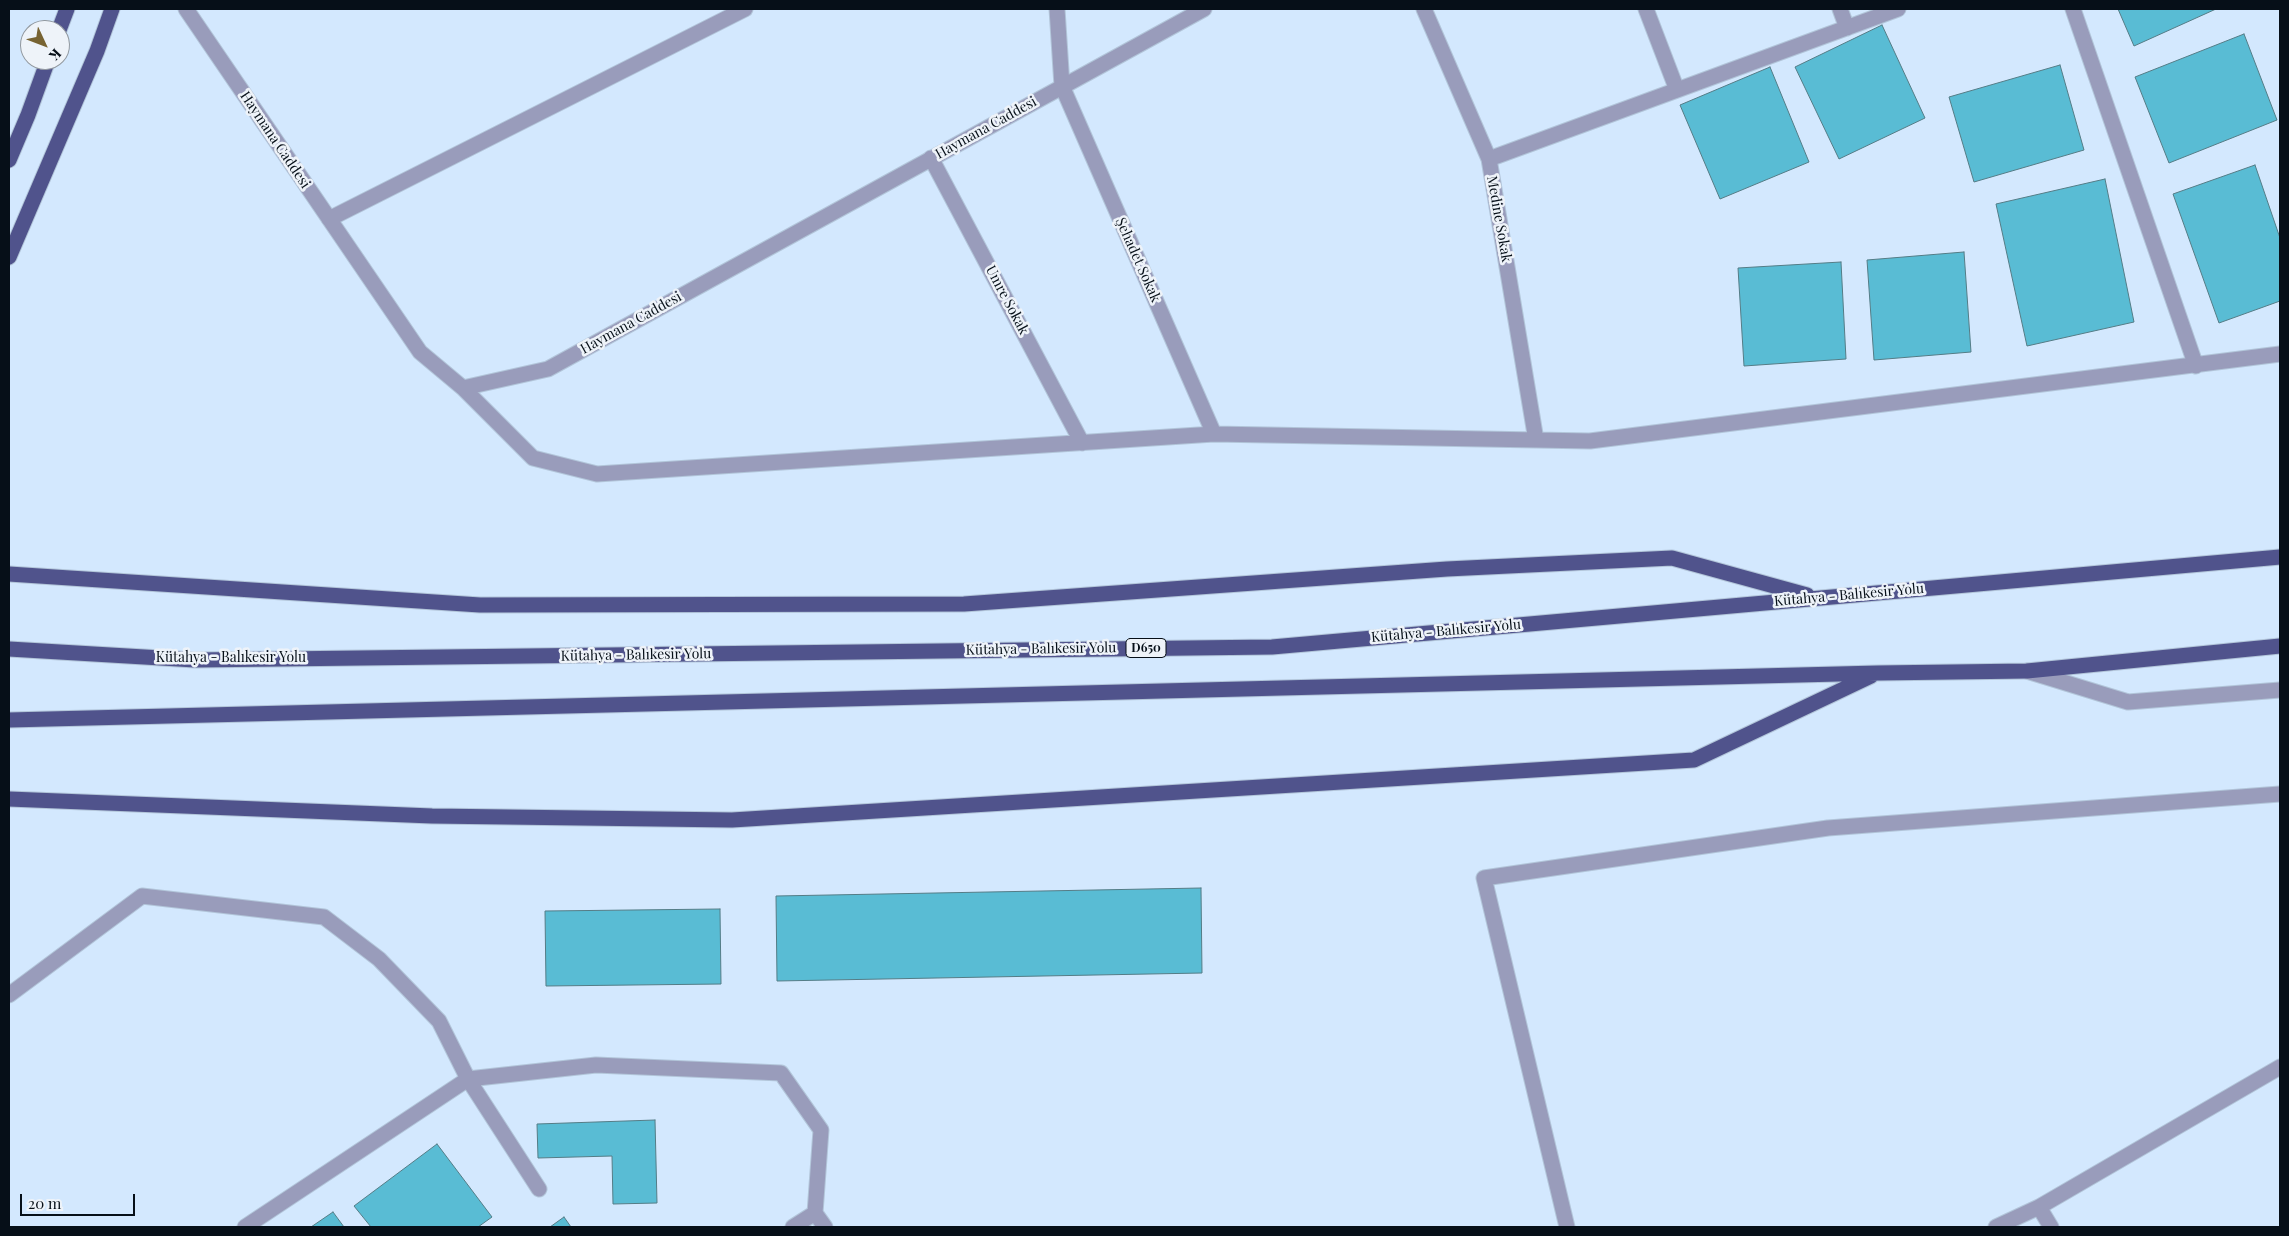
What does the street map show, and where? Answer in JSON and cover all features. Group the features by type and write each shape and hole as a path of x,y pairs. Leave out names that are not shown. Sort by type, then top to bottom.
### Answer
{"highway":[{"path":"9,257 97,51 112,9"},
{"path":"9,160 44,70"},
{"name":"Kütahya - Balıkesir Yolu","path":"9,649 195,660 1272,646 2280,557"},
{"path":"9,574 480,605 964,604 1437,570 1672,558 1818,598"},
{"path":"9,720 1878,673 2027,671 2280,646"},
{"path":"9,799 432,816 732,820 1694,760 1878,673"}],"street":[{"name":"Haymana Caddesi","path":"186,9 420,352 463,388 548,369 1204,9"},
{"path":"329,219 745,9"},
{"name":"Şehadet Sokak","path":"1057,9 1062,86 1214,434"},
{"name":"Medine Sokak","path":"1424,9 1489,159 1536,440"},
{"path":"1646,9 1677,90"},
{"path":"1840,9 1847,28"},
{"path":"1489,159 1898,9"},
{"path":"2073,9 2196,366"},
{"name":"Umre Sokak","path":"931,158 1082,442"},
{"path":"463,388 533,458 598,474 1214,434 1590,441 2280,354"},
{"path":"2027,671 2128,702 2280,690"},
{"path":"1567,1227 1484,878 1828,828 2280,794"},
{"path":"9,995 142,896 324,917 379,959 439,1021 468,1079 539,1189"},
{"path":"245,1227 468,1079 596,1065 781,1073 821,1130 815,1213 825,1227"},
{"path":"1996,1227 2039,1206 2280,1067"},
{"path":"2039,1206 2051,1227"},
{"path":"793,1227 815,1213"}],"building":[{"path":"2118,9 2216,9 2134,46"},
{"path":"1882,25 1925,118 1839,159 1795,67"},
{"path":"2244,34 2277,120 2169,163 2135,77"},
{"path":"2060,65 2084,150 1974,182 1949,97"},
{"path":"1770,67 1809,162 1720,199 1680,105"},
{"path":"2255,165 2280,238 2280,301 2219,323 2173,194"},
{"path":"2105,179 2134,322 2027,346 1996,204"},
{"path":"1964,252 1971,352 1874,360 1867,260"},
{"path":"1841,262 1846,359 1744,366 1738,268"},
{"path":"1201,888 1202,973 777,981 776,896"},
{"path":"720,909 721,984 546,986 545,911"},
{"path":"655,1120 657,1203 613,1204 612,1156 538,1158 537,1124"},
{"path":"437,1144 492,1217 478,1227 371,1227 354,1206"},
{"path":"333,1212 344,1227 311,1227"},
{"path":"564,1217 571,1227 550,1227"}]}
